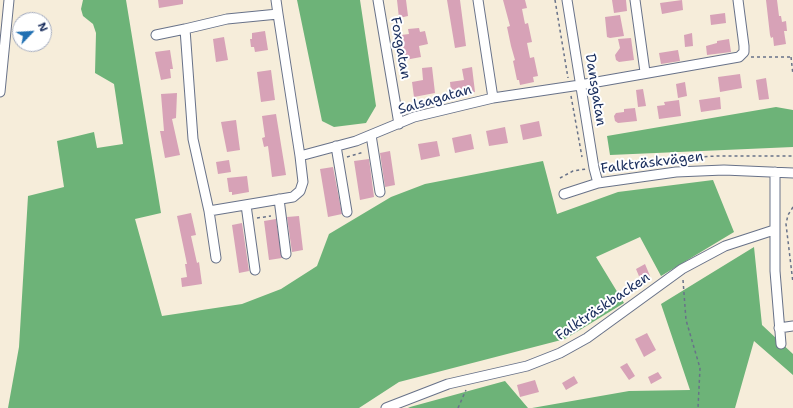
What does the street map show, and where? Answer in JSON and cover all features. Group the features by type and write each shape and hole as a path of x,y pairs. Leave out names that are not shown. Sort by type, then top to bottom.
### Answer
{"street":[{"path":"0,92 10,0"},
{"path":"209,211 293,197 300,191 303,182 276,0"},
{"name":"Foxgatan","path":"378,0 399,124"},
{"path":"478,0 493,98"},
{"name":"Dansgatan","path":"567,0 594,168 598,183"},
{"path":"635,0 645,72"},
{"path":"738,0 744,52"},
{"path":"156,35 227,19 278,14"},
{"path":"185,29 193,139 209,211 216,258"},
{"name":"Salsagatan","path":"300,156 356,141 414,117 493,98 580,85 645,72 739,57 744,52"},
{"path":"371,135 380,192"},
{"path":"336,146 347,212"},
{"name":"Falkträskvägen","path":"564,194 598,183 676,172 724,170 793,173"},
{"path":"774,172 775,271 781,344"},
{"path":"279,199 286,254"},
{"path":"246,205 255,270"},
{"name":"Falkträskbacken","path":"386,408 421,393 471,378 527,366 560,353 587,338 682,269 724,246 774,230"},
{"path":"779,328 793,326"}],"path":[{"path":"744,52 750,57 792,57 793,75"},
{"path":"338,160 373,149"},
{"path":"560,178 573,171 675,158 718,156 793,156"},
{"path":"793,207 788,215 786,224 793,283"},
{"path":"248,219 281,215"},
{"path":"789,248 793,251"},
{"path":"682,269 686,320 700,368 698,408"},
{"path":"458,408 471,378"}],"green space":[{"path":"83,0 126,0 161,213 135,219 162,316 242,304 281,289 317,266 329,234 391,197 425,184 543,161 557,214 618,192 713,180 734,232 661,276 640,237 596,257 624,303 565,339 399,382 359,408 8,408 19,347 28,196 64,187 57,141 94,132 97,148 123,144 114,84 95,73 96,33 93,24 83,16 81,9"},
{"path":"297,0 360,0 376,106 366,123 334,127 322,121"},
{"path":"776,107 793,110 793,147 610,155 607,136"},
{"path":"754,247 762,325 793,354 793,375 754,341 735,408 532,408 629,391 690,390 661,304"},
{"path":"505,381 528,408 408,408 410,407"}],"building":[{"path":"158,0 183,0 183,4 159,8"},
{"path":"397,0 406,0 408,16 399,18"},
{"path":"447,0 460,0 466,46 455,48"},
{"path":"503,0 525,0 527,8 522,9 525,24 528,23 532,42 527,43 530,58 534,57 538,76 533,77 534,82 520,85 519,80 517,80 513,61 515,60 507,27 510,26"},
{"path":"612,0 626,0 627,11 614,13"},
{"path":"682,0 683,10 662,14 660,3"},
{"path":"766,0 777,0 779,16 781,16 782,22 786,21 787,31 784,31 786,44 774,46 773,37 771,38 770,35"},
{"path":"725,13 726,23 711,25 710,15"},
{"path":"620,15 624,36 607,37 605,17"},
{"path":"419,28 420,32 425,31 428,44 419,46 421,57 405,60 401,35 409,34 408,29"},
{"path":"265,31 268,50 255,52 254,47 251,47 250,39 252,39 252,33"},
{"path":"692,33 693,46 685,47 684,35"},
{"path":"224,37 228,60 216,62 213,39"},
{"path":"631,38 634,60 619,62 616,60 615,55 620,48 618,39"},
{"path":"729,39 731,52 707,55 706,46 717,43 717,41"},
{"path":"170,50 173,69 170,69 171,78 161,80 155,52"},
{"path":"678,50 680,61 661,64 659,53"},
{"path":"432,67 435,93 414,97 412,82 423,80 422,68"},
{"path":"472,67 475,92 466,94 466,89 451,92 450,82 464,80 462,69"},
{"path":"271,70 275,100 261,102 257,72"},
{"path":"740,74 742,88 720,92 718,77"},
{"path":"766,78 769,99 759,100 756,80"},
{"path":"685,82 687,96 678,98 676,84"},
{"path":"643,89 646,106 638,107 636,90"},
{"path":"177,93 176,118 172,119 180,155 165,158 160,131 164,131 161,94"},
{"path":"720,97 721,109 701,112 699,100"},
{"path":"679,100 681,116 659,119 657,106 665,105 664,102"},
{"path":"635,108 637,121 618,123 615,121 614,116 616,113 624,112 624,109"},
{"path":"276,114 286,175 272,177 268,146 264,147 262,138 265,137 262,116"},
{"path":"236,120 240,150 227,152 221,122"},
{"path":"539,121 542,136 523,140 520,125"},
{"path":"505,127 508,143 489,146 486,131"},
{"path":"471,134 474,149 455,153 452,138"},
{"path":"437,141 440,156 421,160 418,144"},
{"path":"390,151 395,185 385,187 380,153"},
{"path":"369,159 374,197 360,200 354,161"},
{"path":"229,160 231,172 218,174 216,162"},
{"path":"333,167 342,214 328,217 320,169"},
{"path":"247,176 249,192 232,195 232,192 229,192 227,178"},
{"path":"191,213 196,235 191,236 197,263 199,262 202,284 182,287 181,278 187,277 185,264 187,264 177,216"},
{"path":"299,216 303,250 292,252 287,217"},
{"path":"276,219 282,258 269,260 264,221"},
{"path":"242,223 249,271 239,273 232,225"},
{"path":"645,264 650,276 641,281 636,269"},
{"path":"647,333 656,350 644,357 635,339"},
{"path":"627,363 635,376 629,380 620,367"},
{"path":"658,372 662,378 651,384 648,377"},
{"path":"574,376 578,383 566,390 562,383"},
{"path":"535,380 539,392 520,397 517,385"}]}
